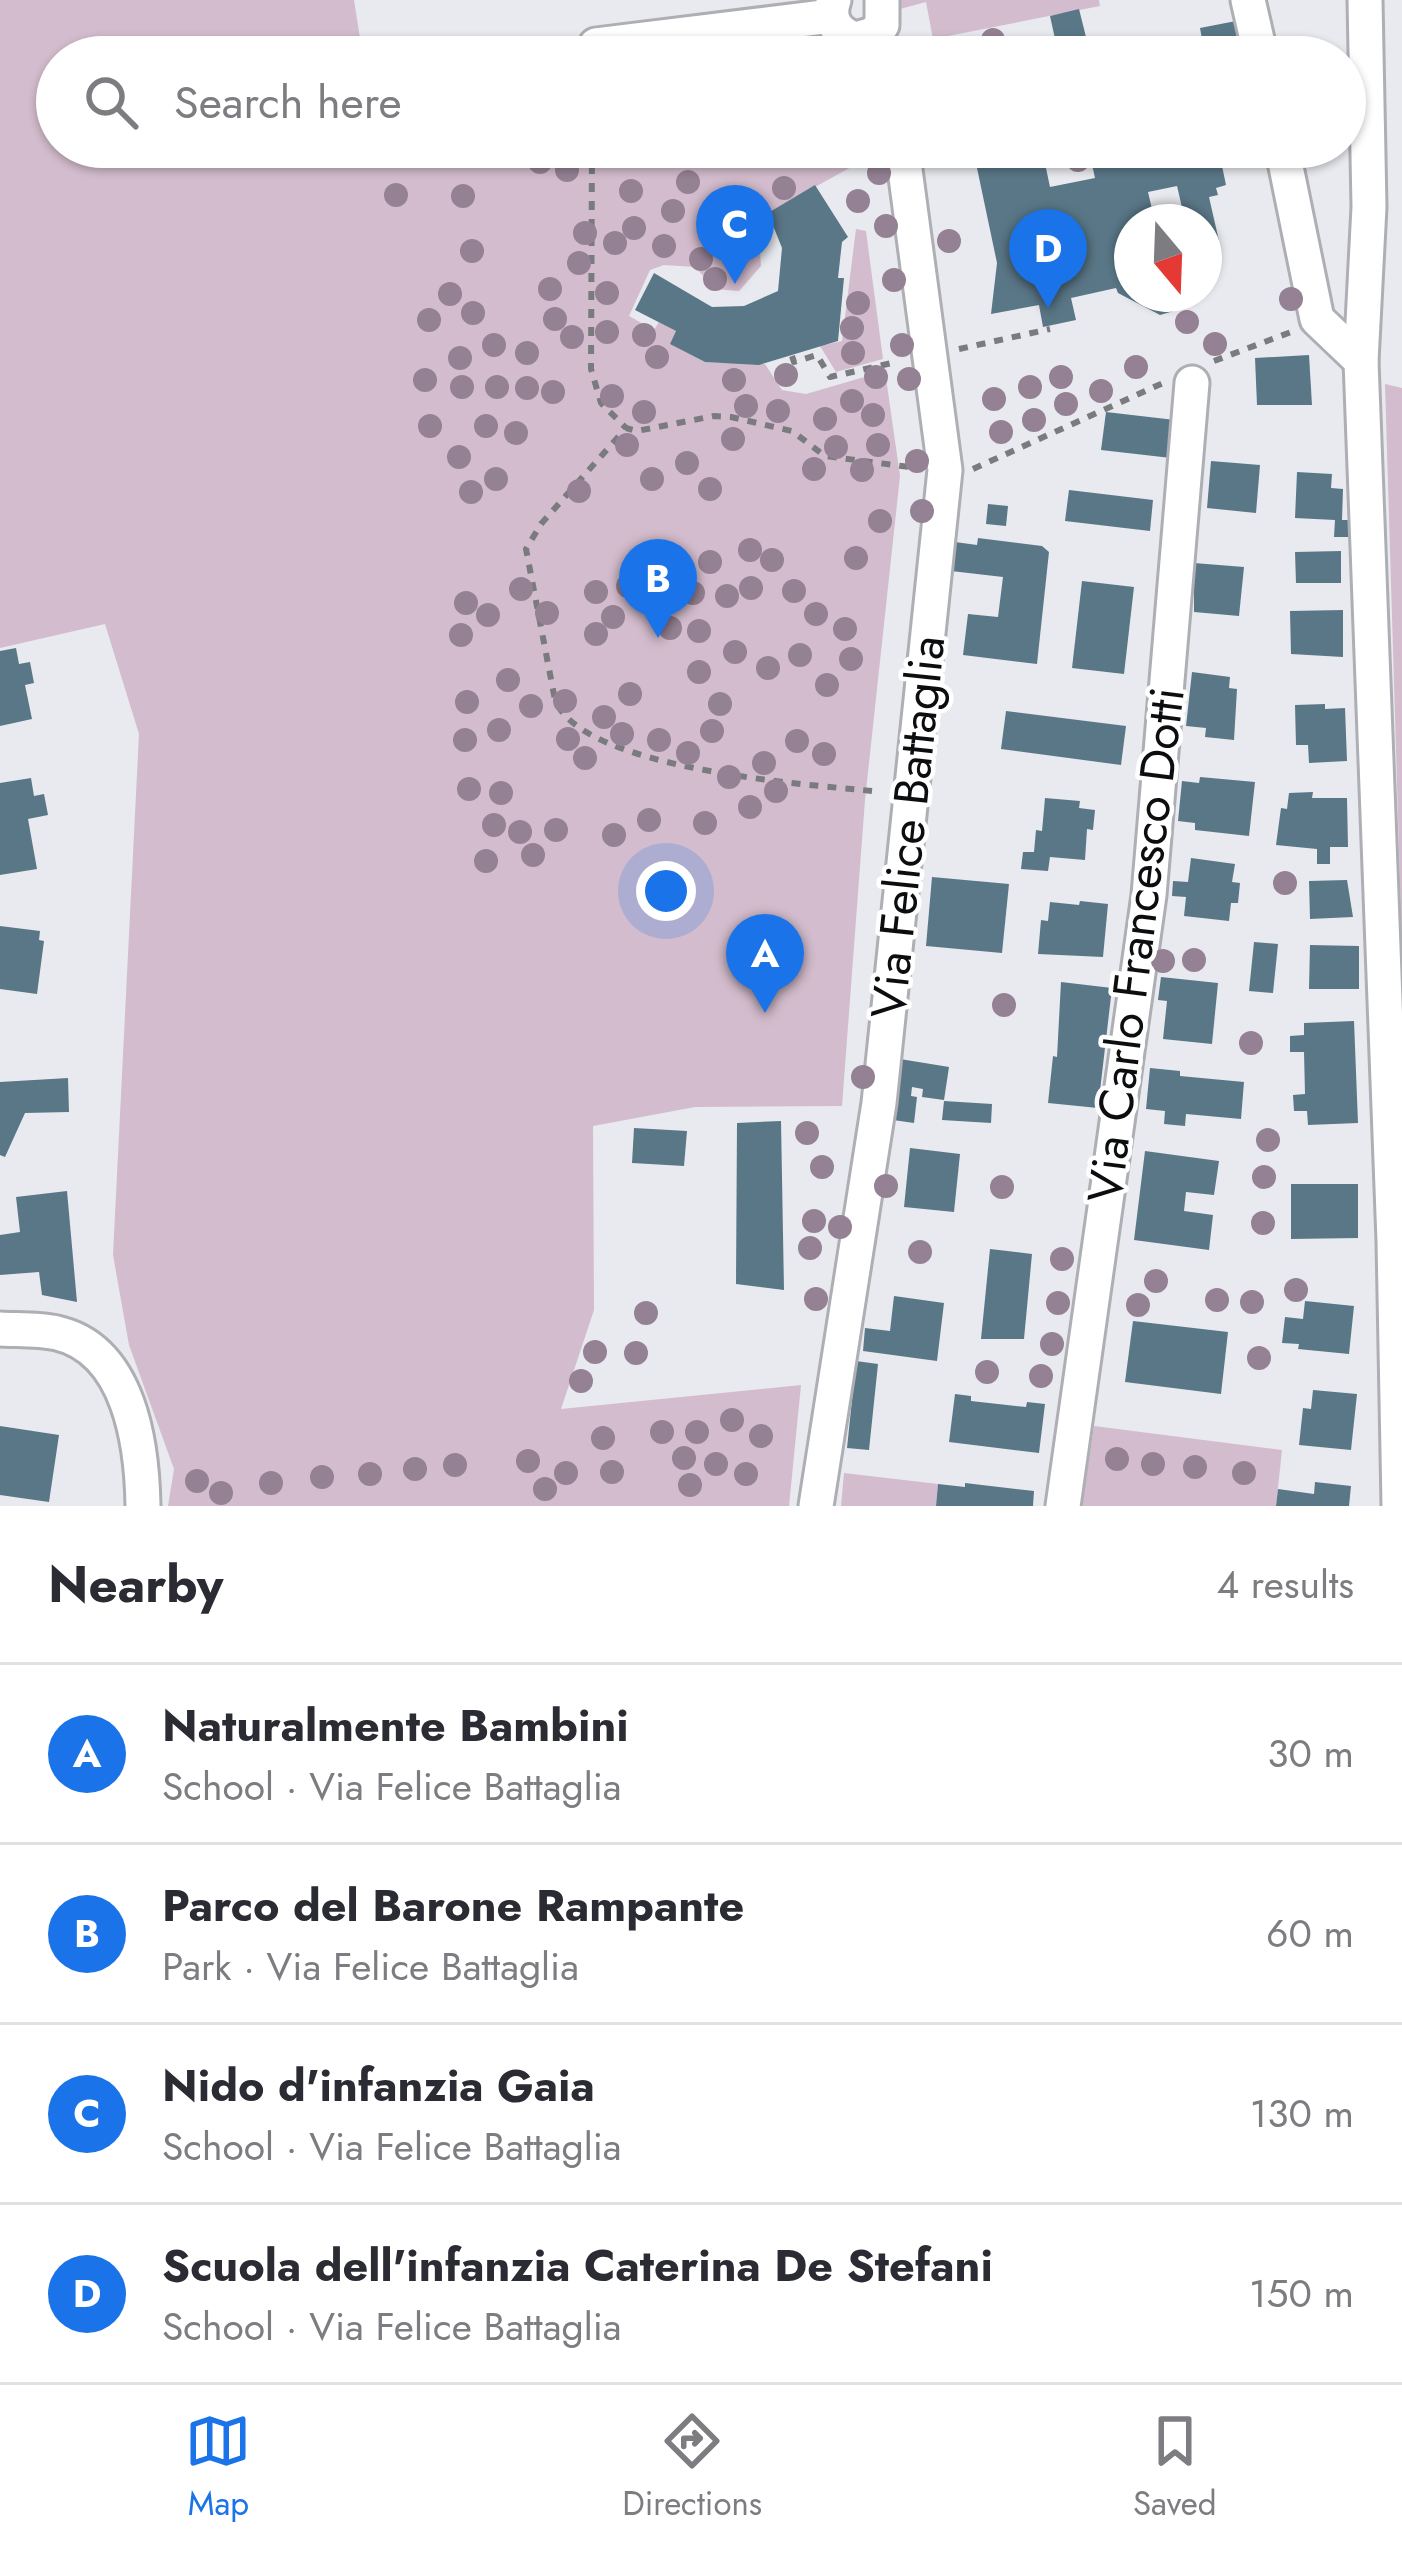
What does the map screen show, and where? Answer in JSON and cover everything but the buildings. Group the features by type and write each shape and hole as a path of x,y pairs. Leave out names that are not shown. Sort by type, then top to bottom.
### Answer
{"street":[{"path":"881,36 882,0"},
{"path":"1247,0 1256,36"},
{"path":"1365,0 1366,36"},
{"path":"654,36 833,8 839,31 846,36"},
{"path":"1366,52 1369,207 1361,361 1394,1241 1399,1506"},
{"name":"Via Felice Battaglia","path":"816,1506 879,1102 945,470 905,168"},
{"path":"1286,168 1317,319 1361,361"},
{"name":"Via Carlo Francesco Dotti","path":"1063,1506 1149,895 1189,376"},
{"path":"0,1329 57,1334 78,1341 104,1365 123,1390 131,1415 143,1506"}],"path":[{"path":"592,168 591,369 601,403 626,428 637,431 731,417 792,431 825,456 930,470"},
{"path":"962,474 1306,326"},
{"path":"949,351 1049,329"},
{"path":"792,356 794,362 817,355 830,377 892,363"},
{"path":"626,428 541,524 526,549 561,714 601,741 650,757 810,787 872,791"}],"shaded area":[{"path":"0,0 354,0 360,36 36,36 36,168 849,168 768,213 761,207 752,213 748,227 759,239 761,266 739,291 715,289 695,267 664,265 650,270 629,316 654,330 659,322 676,331 671,344 705,362 765,364 782,390 806,394 885,371 900,476 865,800 842,1106 695,1107 593,1126 594,1310 561,1409 801,1385 789,1506 168,1506 174,1469 129,1345 113,1255 139,734 105,624 0,648"},
{"path":"882,0 1099,0 1100,6 948,36 932,36 926,2 885,13"},
{"path":"856,229 866,231 883,359 836,372 820,346 842,341"},
{"path":"1385,384 1402,388 1402,949"},
{"path":"1094,1426 1282,1450 1276,1506 1082,1506"},
{"path":"844,1473 938,1484 936,1506 841,1506"}],"place":[{"name":"Nido d'infanzia Gaia","path":"735,284"},
{"name":"Scuola dell'infanzia Caterina De Stefani","path":"1048,308"},
{"name":"Parco del Barone Rampante","path":"658,638"},
{"name":"Naturalmente Bambini","path":"765,1013"}]}
